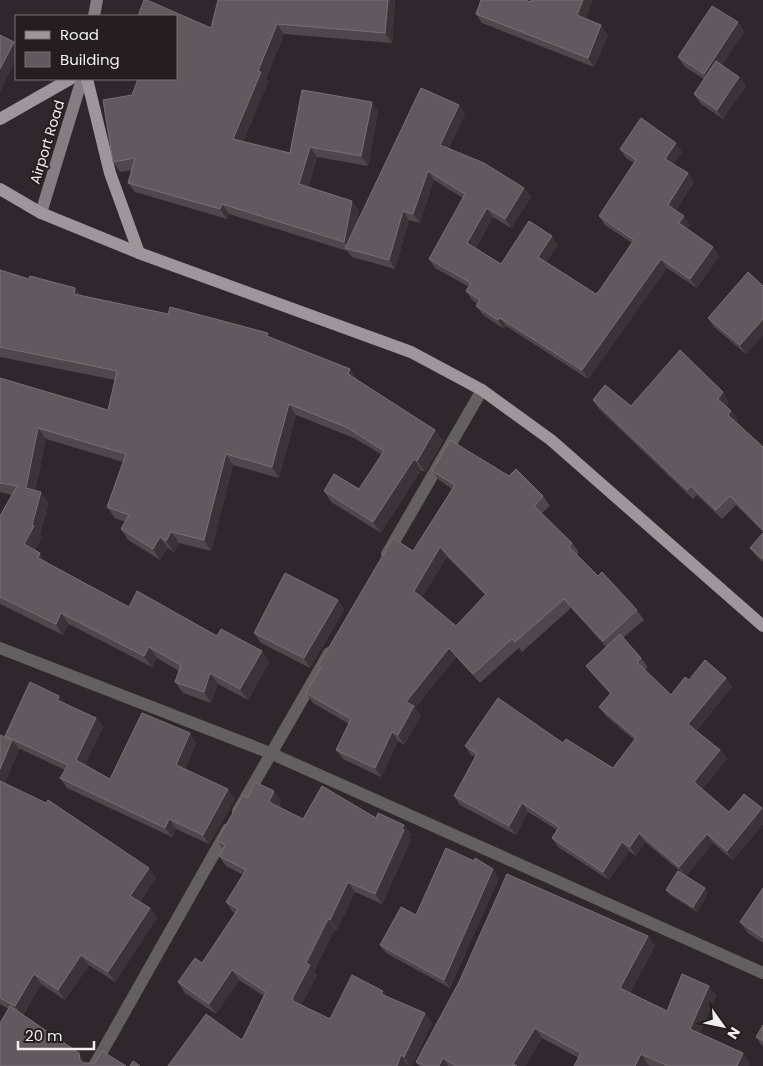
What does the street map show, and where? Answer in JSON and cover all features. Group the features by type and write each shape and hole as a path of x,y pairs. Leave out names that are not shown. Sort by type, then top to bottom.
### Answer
{"main road":[{"path":"94,15 97,0"},
{"path":"0,119 68,80"},
{"name":"Airport Road","path":"41,213 82,80"},
{"path":"86,80 110,173 139,252"},
{"path":"0,190 41,213 139,252 411,352 482,390 551,440 763,626"}],"street":[{"path":"379,567 482,390"},
{"path":"94,1066 334,643"},
{"path":"0,648 270,753 513,867 763,973"}],"building":[{"path":"144,0 147,0 211,28 218,0 388,0 385,33 277,24 258,71 261,72 233,139 290,153 302,90 372,102 361,156 310,147 299,184 352,201 344,242 222,204 220,209 128,183 135,158 113,162 103,100 132,95 138,80 178,80 178,15 138,15"},
{"path":"481,0 525,0 531,2 531,0 583,0 577,15 601,25 588,58 476,14"},
{"path":"712,6 738,22 704,74 678,57"},
{"path":"0,35 14,42 0,69"},
{"path":"716,61 739,77 717,110 694,94"},
{"path":"421,88 459,105 440,145 484,163 524,188 505,219 487,208 467,243 501,264 529,221 552,236 538,257 596,294 599,291 634,240 599,216 636,160 620,149 641,118 676,143 665,159 688,173 668,205 684,216 679,223 713,247 690,279 661,259 582,370 500,318 498,320 476,306 480,300 466,291 471,283 429,259 465,194 428,171 413,214 403,211 389,260 345,248"},
{"path":"0,270 29,279 30,276 75,288 74,294 168,314 170,307 268,333 267,336 350,369 348,374 435,430 417,461 414,459 373,522 324,491 334,474 359,489 384,451 348,428 289,404 272,467 226,454 204,540 171,532 166,541 160,537 153,549 121,529 129,515 107,507 126,454 38,428 26,488 41,492 32,525 34,526 24,544 40,553 38,558 129,607 137,591 217,636 221,629 262,651 240,689 210,673 204,692 175,682 181,665 149,647 144,656 61,613 56,624 0,597 0,516 17,486 0,483 0,378 108,410 117,371 0,347"},
{"path":"748,272 763,286 763,319 740,345 708,318"},
{"path":"680,350 723,392 718,399 731,411 728,415 763,447 763,530 730,496 716,510 691,486 687,490 593,400 605,385 631,406"},
{"path":"450,440 509,476 516,469 543,496 534,506 572,543 569,547 598,576 602,572 637,610 603,641 564,599 515,642 512,639 473,674 449,648 406,702 414,706 398,735 392,732 375,768 336,750 351,719 306,693 321,667 318,666 393,538 413,551 455,485 432,471","holes":["440,547 486,594 456,626 414,591"]},
{"path":"763,533 763,559 750,548"},
{"path":"285,573 338,600 304,658 254,633"},
{"path":"620,634 641,658 637,662 671,695 685,677 689,680 705,660 726,678 688,724 720,750 694,782 729,812 744,794 762,808 727,851 707,834 679,867 639,833 630,847 622,842 603,872 552,838 559,827 522,803 509,826 454,796 477,754 465,746 498,698 563,743 566,739 613,768 636,738 599,707 611,693 586,666"},
{"path":"30,682 59,696 57,700 96,718 76,760 110,779 142,713 190,733 176,765 228,789 203,835 169,819 165,828 60,778 68,765 5,736"},
{"path":"0,735 12,740 0,769"},
{"path":"0,781 46,803 48,800 149,868 130,896 150,908 108,972 81,955 58,990 34,974 15,1006 0,998"},
{"path":"255,782 274,791 269,802 303,819 322,786 376,818 378,813 404,825 402,829 404,830 375,894 348,882 330,920 328,919 306,963 310,965 293,997 293,1001 330,1019 352,975 383,991 381,994 425,1013 404,1057 401,1055 397,1066 168,1066 206,1014 242,1040 266,992 232,970 209,1004 178,982 195,958 202,963 238,909 226,902 246,870 219,856 225,845 217,841 243,795 248,798"},
{"path":"446,848 474,861 475,858 493,869 444,980 380,945 401,907 416,915"},
{"path":"678,871 705,888 693,907 666,890"},
{"path":"507,874 648,936 620,988 667,1011 682,974 709,986 690,1029 743,1053 737,1066 668,1066 641,1054 635,1066 574,1066 581,1053 535,1028 513,1064 517,1066 456,1066 443,1058 439,1066 425,1066 416,1062 459,982"},
{"path":"763,888 763,938 740,922"},
{"path":"10,1006 79,1053 80,1060 83,1063 95,1063 102,1051 126,1066 0,1066 0,1023"},
{"path":"763,1025 763,1041 756,1037"},
{"path":"133,1061 140,1066 130,1066"}]}
